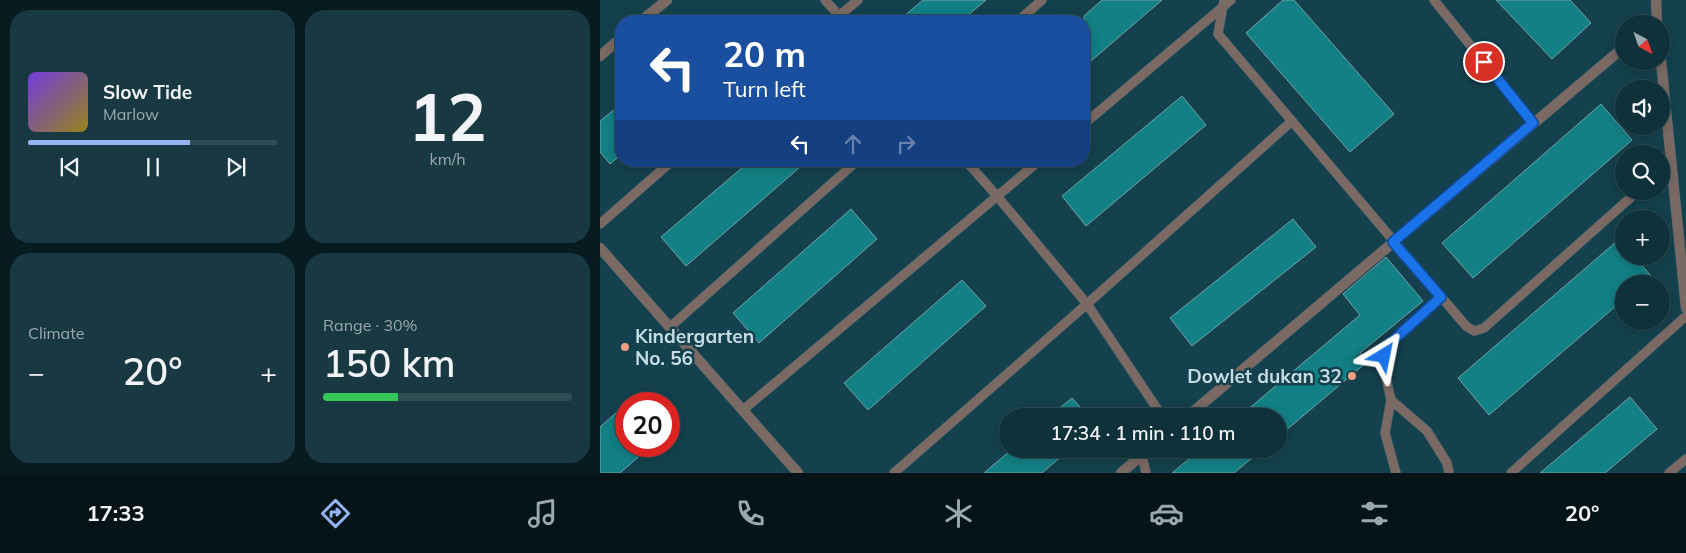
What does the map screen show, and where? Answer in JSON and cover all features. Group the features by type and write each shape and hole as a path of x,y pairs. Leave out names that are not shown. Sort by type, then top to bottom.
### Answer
{"street":[{"path":"648,15 667,0"},
{"path":"1655,15 1656,0"},
{"path":"600,56 615,43"},
{"path":"1197,408 1615,55"},
{"path":"1661,70 1668,145"},
{"path":"1670,163 1686,308"},
{"path":"600,248 798,473"},
{"path":"1121,473 1139,458"}],"lane":[{"path":"825,0 836,15"},
{"path":"843,15 858,0"},
{"path":"1025,15 1042,0"},
{"path":"1090,119 1223,4 1231,0"},
{"path":"1434,0 1533,123"},
{"path":"1223,4 1218,34 1393,242 1466,326 1474,331 1484,328 1628,200"},
{"path":"894,473 1088,304 1292,121"},
{"path":"600,224 665,167"},
{"path":"670,327 850,167"},
{"path":"971,167 1088,304 1157,408"},
{"path":"743,410 1032,167"},
{"path":"1396,473 1385,433 1391,400 1384,370 1384,356 1388,345 1441,297"},
{"path":"1511,473 1686,316"},
{"path":"1391,400 1427,431 1447,463 1449,473"},
{"path":"1146,458 1146,473"},
{"path":"1669,473 1686,459"}],"building":[{"path":"923,0 986,0 968,15 905,15"},
{"path":"1102,0 1162,0 1090,62 1090,15 1085,15"},
{"path":"1283,0 1294,0 1394,114 1350,152 1246,33"},
{"path":"1496,0 1570,0 1591,23 1552,59"},
{"path":"1182,96 1206,125 1086,226 1062,196"},
{"path":"1601,104 1615,120 1615,135 1628,135 1632,140 1626,145 1615,145 1615,155 1473,278 1442,243"},
{"path":"615,109 615,160 610,164 600,152 600,121"},
{"path":"743,167 800,167 686,266 661,237"},
{"path":"851,209 877,239 759,343 733,313"},
{"path":"1293,219 1316,247 1192,346 1170,318"},
{"path":"1615,243 1615,265 1642,265 1650,275 1615,275 1615,307 1489,415 1458,378"},
{"path":"1386,257 1423,301 1360,353 1367,362 1287,429 1287,408 1250,408 1360,315 1343,294"},
{"path":"962,280 986,306 868,410 844,383"},
{"path":"1630,397 1657,429 1605,473 1540,473"},
{"path":"1072,398 1081,408 1060,408"},
{"path":"615,414 615,457 638,457 620,473 600,473 600,427"},
{"path":"1002,458 1060,458 1042,473 984,473"},
{"path":"1190,458 1252,458 1234,473 1172,473"}],"place":[{"name":"Kindergarten No. 56","path":"625,347"},
{"name":"Dowlet dukan 32","path":"1352,376"}],"route":[{"path":"1384,356 1388,345 1441,297 1393,242 1533,123 1484,62"}]}
